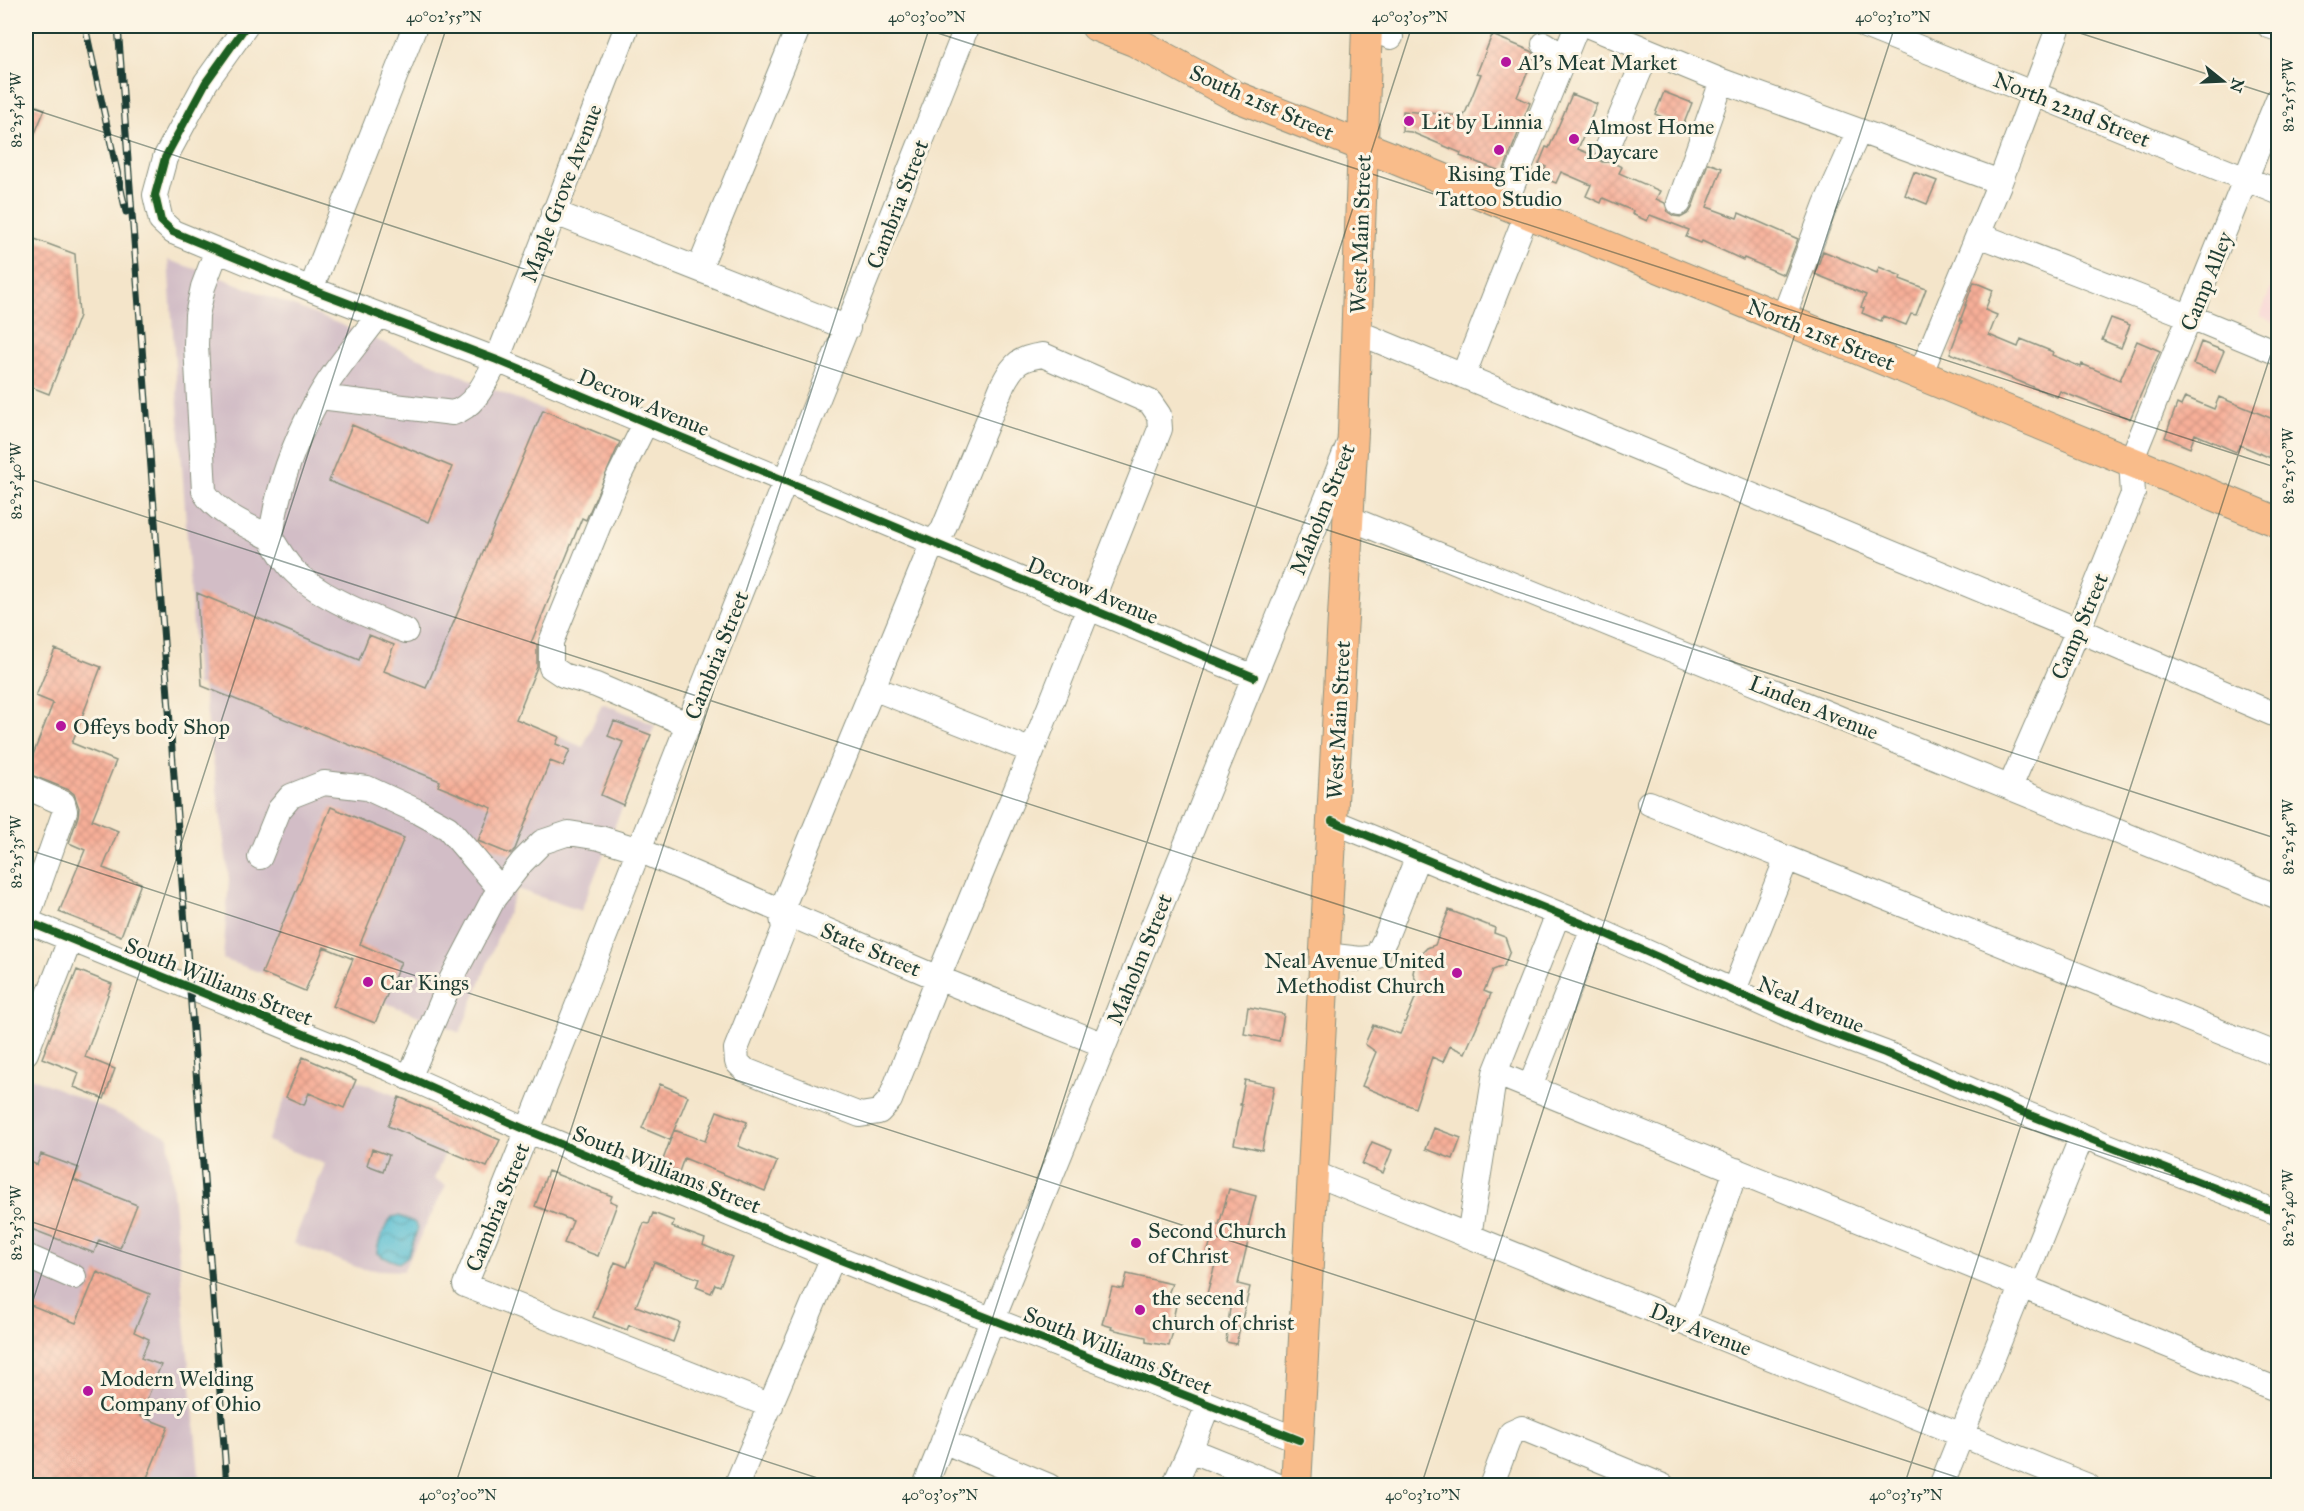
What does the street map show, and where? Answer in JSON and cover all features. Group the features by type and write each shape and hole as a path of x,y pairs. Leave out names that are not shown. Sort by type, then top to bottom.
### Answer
{"main road":[{"name":"South 21st Street","path":"1096,26 1134,41 1235,96 1363,146"},
{"name":"West Main Street","path":"1296,1485 1349,518 1363,146 1375,30"},
{"name":"North 21st Street","path":"1363,146 2278,522"}],"street":[{"name":"Decrow Avenue","path":"246,26 206,82 165,158 155,195 161,220 173,232 311,289 496,360 1254,677"},
{"path":"311,289 416,26"},
{"name":"Maple Grove Avenue","path":"320,397 453,413 465,408 479,393 496,360 627,26"},
{"path":"699,268 799,26"},
{"name":"Cambria Street","path":"771,1406 465,1285 529,1131 785,480 848,328 967,26"},
{"path":"1463,376 1564,57 1576,26"},
{"path":"1589,26 1722,81 2000,182"},
{"name":"North 22nd Street","path":"1865,26 2278,192"},
{"path":"1920,375 1979,236 2059,26"},
{"path":"2269,26 2278,29"},
{"path":"1544,44 1564,57"},
{"path":"1607,149 1648,51"},
{"path":"1679,203 1722,81"},
{"name":"Camp Alley","path":"2131,461 2278,99"},
{"path":"1783,318 1826,204 1859,131"},
{"path":"553,213 848,328"},
{"path":"1979,236 2278,352"},
{"path":"217,250 203,287 197,315 196,345 204,491 208,500 271,538 291,569 313,586 357,610 406,631"},
{"path":"271,538 281,485 304,427 320,397 379,315"},
{"path":"1357,332 2078,630 2278,717"},
{"path":"1043,355 1150,402 1159,415 1160,429 1155,446 1090,608 938,978 891,1100 879,1112 860,1115 745,1070 737,1062 736,1049 784,929 781,911 933,542 943,530 1003,384 1012,368 1024,358 1043,355"},
{"path":"646,422 618,478 551,642 551,667 563,675 596,685 688,725"},
{"name":"Maholm Street","path":"925,1485 1353,432"},
{"name":"Camp Street","path":"2010,787 2078,630 2133,494 2131,461"},
{"name":"Linden Avenue","path":"1349,518 2278,897"},
{"path":"873,688 1032,751"},
{"path":"260,857 279,810 291,796 324,783 367,788 448,828 501,890"},
{"path":"26,787 63,803 65,811 26,921"},
{"path":"1649,802 2278,1055"},
{"name":"Neal Avenue","path":"1332,820 1593,928 1812,1026 1885,1053 2082,1136 2278,1213"},
{"name":"State Street","path":"409,1078 452,978 494,898 522,862 542,842 569,833 592,836 639,850 938,978 1104,1045"},
{"path":"1325,956 1361,959 1376,957 1418,856"},
{"path":"1734,990 1787,858"},
{"path":"1468,1236 1495,1073 1558,914"},
{"name":"South Williams Street","path":"26,921 409,1078 529,1131 833,1257 1299,1440"},
{"path":"1530,1087 1593,928"},
{"path":"26,1053 70,940"},
{"path":"1495,1073 2278,1390"},
{"path":"1941,1485 2082,1136"},
{"path":"1683,1322 1736,1170"},
{"name":"Day Avenue","path":"1313,1173 2088,1485"},
{"path":"26,1256 74,1277"},
{"path":"736,1485 833,1257"},
{"path":"1174,1485 1208,1405"},
{"path":"1491,1485 1511,1433 1522,1428 1663,1485"},
{"path":"943,1441 1049,1485"},
{"path":"1190,1450 1279,1485"}],"shaded area":[{"path":"168,260 219,277 332,321 543,410 426,688 384,671 394,645 370,635 359,660 197,593 203,686 197,685"},
{"path":"2278,269 2278,324 2260,316"},
{"path":"203,686 440,781 438,786 492,808 478,841 512,855 550,761 563,766 570,750 556,744 559,737 583,747 602,703 655,725 651,735 608,736 623,742 601,795 623,805 581,911 517,889 460,1033 384,1002 401,962 360,944 404,838 331,807 262,973 223,959 229,879"},
{"name":"Modern Welding Company of Ohio","path":"26,1075 168,1136 200,1485 26,1485"},
{"path":"356,1080 399,1097 388,1126 446,1150 434,1179 446,1185 403,1271 362,1269 293,1243 325,1164 267,1141 286,1097 304,1105 309,1093 344,1107"}],"water":[{"path":"399,1216 415,1223 418,1228 408,1256 399,1263 377,1253 380,1238 387,1225 392,1217"}],"building":[{"path":"1492,35 1535,54 1517,97 1530,103 1503,172 1460,156 1461,153 1411,132 1402,131 1403,111 1464,116 1481,74 1477,73"},
{"path":"1664,92 1692,103 1683,126 1655,114"},
{"path":"1572,94 1597,104 1578,149 1595,156 1602,162 1611,162 1622,167 1619,173 1660,191 1656,199 1665,203 1668,212 1674,216 1682,217 1689,213 1708,163 1722,168 1707,207 1737,218 1739,213 1798,239 1784,275 1744,258 1743,260 1702,241 1701,243 1686,237 1689,230 1650,215 1647,221 1632,214 1633,211 1603,198 1601,203 1586,196 1591,185 1561,172 1556,183 1541,177 1546,167 1539,164 1546,147 1549,148"},
{"path":"26,102 45,109 26,155"},
{"path":"1914,172 1937,181 1927,204 1905,195"},
{"path":"32,238 75,254 79,316 49,394 26,385 26,254"},
{"path":"1823,251 1877,273 1879,267 1901,276 1900,279 1926,289 1916,315 1911,314 1906,325 1883,316 1881,321 1862,313 1864,308 1861,307 1866,295 1815,274"},
{"path":"1974,282 1993,290 1985,310 1997,315 1989,335 2018,347 2021,339 2053,352 2052,355 2081,367 2082,364 2120,380 2137,341 2160,351 2130,419 2060,391 2057,397 1950,353"},
{"path":"2111,318 2130,325 2121,348 2102,340"},
{"path":"2201,342 2224,351 2215,372 2193,364"},
{"path":"2185,397 2214,409 2219,397 2278,421 2278,461 2240,445 2236,452 2195,434 2190,448 2165,437 2177,404 2181,406"},
{"path":"543,410 620,442 586,520 582,518 531,643 537,645 537,667 516,719 559,737 556,744 570,750 563,766 550,761 515,849 510,854 478,841 492,808 438,786 440,781 202,686 197,593 359,660 369,635 394,645 384,671 426,688"},
{"path":"352,425 452,467 429,522 329,481"},
{"path":"55,649 101,667 72,743 116,761 92,820 118,831 103,868 141,883 121,936 59,912 85,850 69,843 79,808 74,794 69,790 26,773 53,703 36,696"},
{"path":"614,721 651,735 623,805 601,795 623,742 608,736"},
{"path":"331,807 404,838 360,944 401,962 375,1023 333,1006 353,959 324,947 305,991 262,973"},
{"name":"Neal Avenue United Methodist Church","path":"1449,910 1495,928 1494,933 1505,937 1510,951 1504,966 1493,970 1484,991 1491,994 1465,1053 1450,1046 1443,1062 1432,1057 1415,1108 1362,1086 1376,1052 1365,1044 1373,1025 1400,1034 1419,989 1413,973 1416,959 1427,948 1435,945"},
{"path":"77,970 112,984 85,1057 115,1069 104,1099 74,1087 79,1073 42,1058"},
{"path":"1248,1007 1284,1014 1279,1041 1244,1034"},
{"path":"303,1057 356,1080 344,1108 309,1093 304,1105 286,1097"},
{"path":"1245,1080 1274,1086 1262,1150 1234,1144"},
{"path":"660,1084 688,1096 670,1140 642,1128"},
{"path":"399,1097 500,1140 487,1167 388,1126"},
{"path":"717,1111 747,1122 738,1146 777,1162 765,1191 684,1158 679,1172 661,1165 674,1130 705,1141"},
{"path":"1434,1128 1461,1138 1453,1159 1426,1149"},
{"path":"1372,1142 1392,1150 1383,1173 1362,1164"},
{"path":"372,1149 389,1155 383,1171 367,1165"},
{"path":"41,1154 79,1168 74,1180 137,1205 120,1248 99,1240 94,1253 26,1227 26,1160 37,1165"},
{"path":"548,1171 612,1196 610,1201 617,1204 598,1256 564,1243 573,1221 535,1206"},
{"path":"1229,1189 1256,1196 1238,1284 1250,1287 1236,1344 1226,1342 1230,1308 1205,1301 1217,1257 1207,1255 1215,1224 1219,1225"},
{"path":"653,1213 674,1221 672,1227 705,1239 703,1245 732,1257 720,1286 715,1284 711,1293 696,1287 699,1279 654,1262 636,1306 680,1323 673,1342 629,1325 627,1330 593,1317 615,1262 627,1267 644,1223 649,1224"},
{"name":"Modern Welding Company of Ohio","path":"97,1272 150,1294 134,1332 149,1339 141,1358 161,1365 140,1416 168,1427 144,1485 26,1485 26,1303 76,1323"},
{"name":"the secend church of christ","path":"1127,1274 1172,1284 1166,1299 1177,1301 1169,1346 1146,1342 1146,1337 1111,1329 1112,1327 1102,1324 1112,1287 1123,1289"}],"railway":[{"path":"85,26 126,212"},
{"path":"118,26 227,1486"}],"cycle path":[{"path":"246,26 206,82 165,158 155,195 161,221 173,232 311,289 497,360 1254,677"},
{"path":"1332,821 1593,928 1812,1026 1885,1053 2017,1110 2278,1213"},
{"path":"26,921 390,1069 529,1131 833,1257 1299,1440"}],"place":[{"name":"Al's Meat Market","path":"1506,62"},
{"name":"Lit by Linnia","path":"1409,121"},
{"name":"Almost Home Daycare","path":"1574,139"},
{"name":"Rising Tide Tattoo Studio","path":"1499,150"},
{"name":"Offeys body Shop","path":"61,726"},
{"name":"Neal Avenue United Methodist Church","path":"1457,973"},
{"name":"Car Kings","path":"368,982"},
{"name":"Second Church of Christ","path":"1136,1243"},
{"name":"the secend church of christ","path":"1140,1310"},
{"name":"Modern Welding Company of Ohio","path":"88,1391"}]}
